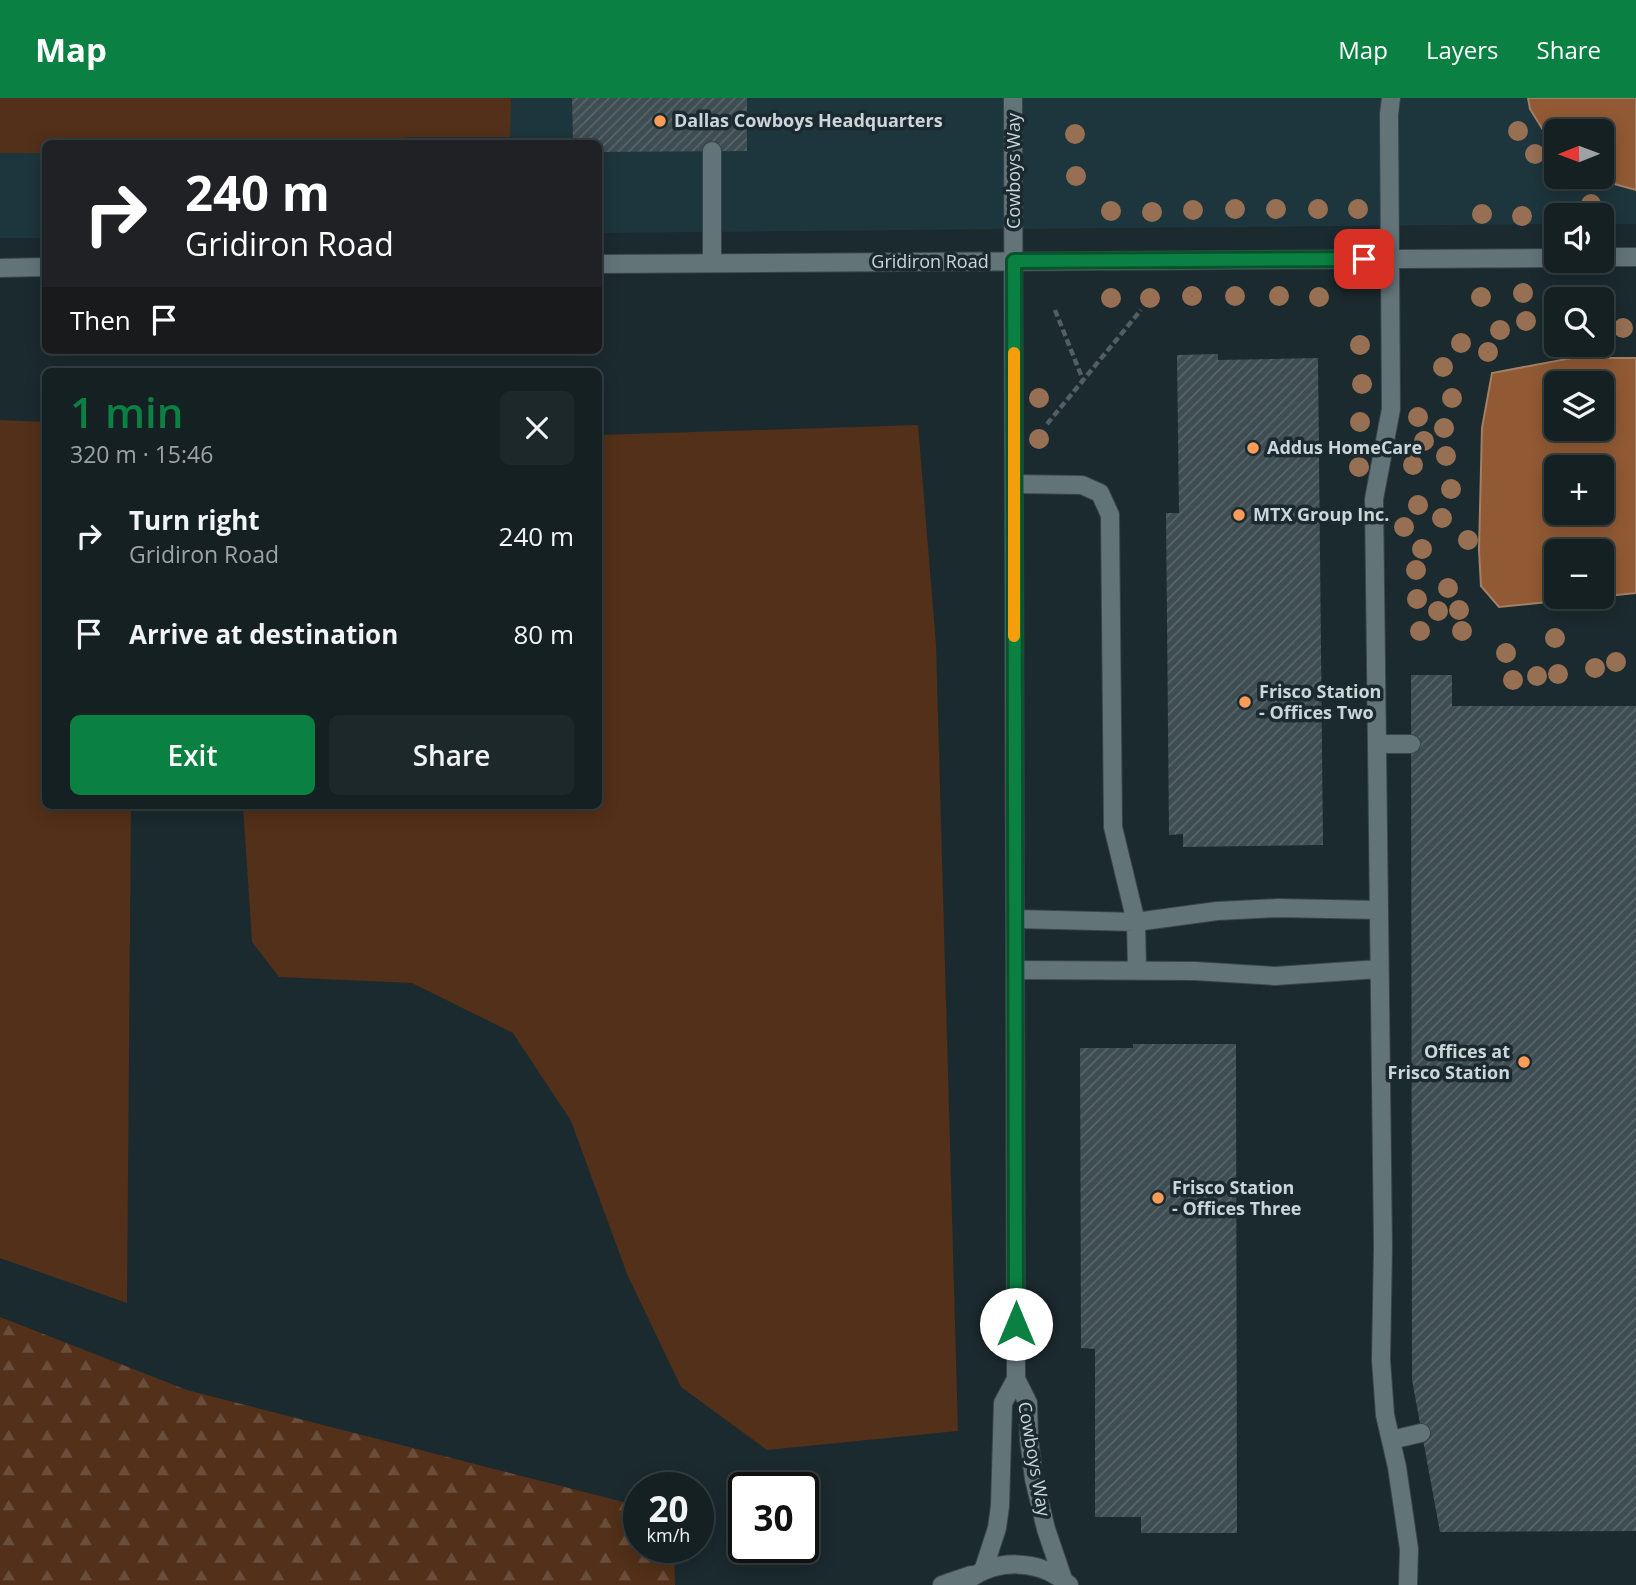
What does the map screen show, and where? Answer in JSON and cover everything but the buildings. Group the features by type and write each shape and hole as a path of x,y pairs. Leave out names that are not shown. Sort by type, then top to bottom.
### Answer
{"street":[{"name":"Cowboys Way","path":"1013,98 1016,1379 1028,1403 1034,1479 1044,1519 1067,1583"},
{"path":"1391,98 1391,409 1374,499 1383,1247 1381,1360 1385,1415 1409,1549 1408,1585"},
{"path":"712,151 712,263"},
{"path":"1614,257 1636,257"},
{"name":"Gridiron Road","path":"602,264 1544,258"},
{"path":"0,268 42,267"},
{"path":"1014,484 1082,485 1100,493 1110,515 1113,827 1136,922 1137,970"},
{"path":"1377,744 1411,744"},
{"path":"1015,919 1136,922 1217,911 1278,908 1379,910"},
{"path":"1015,970 1137,970 1275,976 1379,969"},
{"name":"Cowboys Way","path":"981,1572 997,1528 1000,1506 1003,1403 1016,1379"},
{"path":"1391,1440 1422,1433"},
{"path":"943,1585 1003,1565 1024,1564 1044,1569 1067,1583"},
{"path":"962,1585 981,1572"}],"path":[{"path":"1055,310 1083,380"},
{"path":"1046,424 1141,310"}],"shaded area":[{"path":"0,98 1636,98 1636,224 1614,224 1614,203 1544,203 1544,224 602,233 602,140 42,140 42,238 0,238"},
{"path":"1528,98 1636,98 1636,190 1614,184 1614,119 1544,119 1544,132 1530,109"},
{"path":"1572,358 1636,358 1636,593 1614,596 1614,539 1544,539 1544,602 1499,607 1481,586 1479,550 1482,428 1492,373"}],"green space":[{"path":"0,98 511,98 510,137 405,137 405,140 42,140 42,153 0,153"},
{"path":"0,420 42,422 42,809 131,809 127,1303 0,1258"},
{"path":"918,425 936,644 958,1431 767,1450 681,1387 627,1274 571,1121 513,1033 412,983 279,977 252,942 243,809 602,809 602,435"},
{"path":"0,1317 187,1390 623,1502 623,1563 674,1563 675,1585 0,1585"}],"slow traffic":[{"path":"1014,353 1014,636"}],"place":[{"name":"Dallas Cowboys Headquarters","path":"660,121"},
{"name":"Addus HomeCare","path":"1253,448"},
{"name":"MTX Group Inc.","path":"1239,515"},
{"name":"Frisco Station - Offices Two","path":"1245,702"},
{"name":"Offices at Frisco Station","path":"1524,1062"},
{"name":"Frisco Station - Offices Three","path":"1158,1198"}],"route":[{"path":"1016,1324 1014,261 1364,259"}]}
